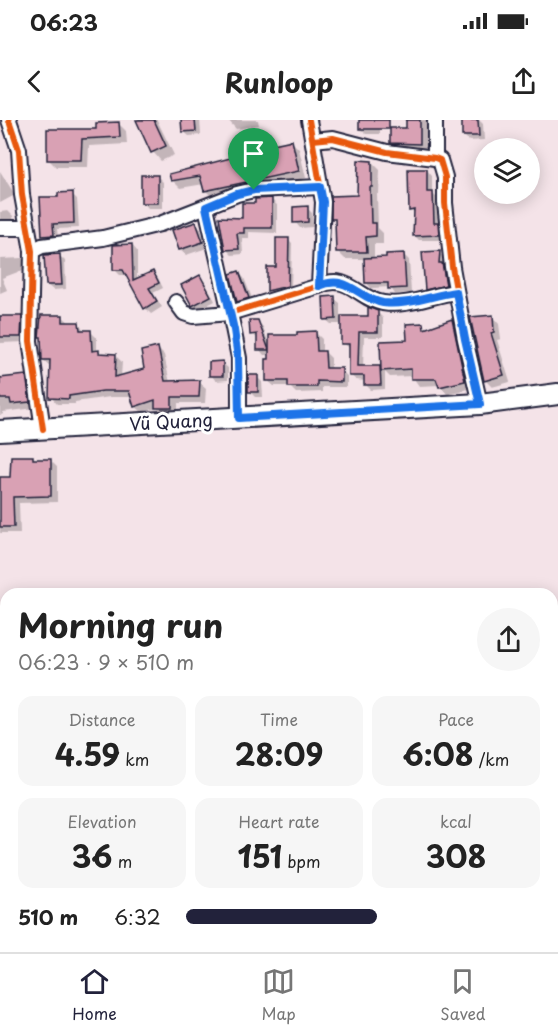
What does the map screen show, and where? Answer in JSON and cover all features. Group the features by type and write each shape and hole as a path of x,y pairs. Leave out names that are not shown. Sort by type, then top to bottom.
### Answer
{"main road":[{"name":"Vũ Quang","path":"0,431 480,404 558,394"}],"street":[{"path":"9,120 19,150 22,195 32,251 30,341 43,429"},
{"path":"309,120 323,202 319,286"},
{"path":"435,120 435,158"},
{"path":"313,140 333,138 387,152 440,160 444,168 448,237 456,292 480,404"},
{"path":"32,251 42,246 103,238 160,224 237,194 254,190 320,187"},
{"path":"206,207 238,358 239,418"},
{"path":"0,228 27,228"},
{"path":"176,302 184,313 194,316 230,313 333,282 345,284 372,300 382,303 409,303 456,292"}],"building":[{"path":"136,120 154,120 166,146 151,153"},
{"path":"181,120 195,120 196,131 182,132"},
{"path":"359,120 389,120 389,129 359,129"},
{"path":"406,120 420,120 420,144 390,143 390,128 406,128"},
{"path":"462,120 478,120 479,136 462,136"},
{"path":"119,122 120,137 82,139 81,160 47,160 47,129 96,129 96,123"},
{"path":"292,140 299,171 204,191 200,176 171,181 169,174 242,155 241,151"},
{"path":"358,160 372,161 371,223 376,223 376,236 366,237 367,252 336,252 335,219 331,219 331,196 357,195"},
{"path":"408,169 427,169 427,192 433,192 434,223 438,223 439,235 413,236 414,210 409,211"},
{"path":"141,175 158,175 158,203 141,203"},
{"path":"73,192 74,223 53,224 54,235 42,236 40,197 58,197 58,193"},
{"path":"272,198 272,228 244,228 244,233 237,233 239,249 225,250 219,217 242,218 242,203 255,203 255,199"},
{"path":"308,206 308,222 293,223 293,207"},
{"path":"196,222 203,242 179,250 172,230"},
{"path":"276,238 289,238 288,286 267,291 267,267 276,267"},
{"path":"132,244 133,280 153,271 159,283 149,288 157,301 144,309 123,270 113,270 113,245"},
{"path":"440,251 439,263 442,263 446,285 425,290 422,252"},
{"path":"404,253 406,288 388,289 388,283 365,283 364,258"},
{"path":"60,254 62,285 46,285 44,255"},
{"path":"239,271 249,298 237,302 230,274"},
{"path":"200,275 211,296 192,306 181,285"},
{"path":"335,296 336,319 324,320 323,297"},
{"path":"368,307 378,311 378,332 359,332 358,366 380,366 381,385 364,385 364,376 349,376 349,344 341,344 341,316 368,316"},
{"path":"41,315 63,315 63,322 79,322 80,330 91,330 92,351 99,350 99,353 116,354 115,377 144,369 141,351 158,347 165,381 200,380 199,397 172,397 172,408 155,408 155,400 134,407 129,391 103,391 69,396 69,399 49,398 50,360 42,360 41,337 39,337"},
{"path":"493,315 494,332 491,333 504,375 484,381 470,317"},
{"path":"0,316 22,316 21,337 0,337"},
{"path":"452,319 465,381 439,387 436,379 411,379 411,369 381,371 380,341 407,340 406,324 423,323 424,329"},
{"path":"249,320 258,320 269,350 257,350 257,334 250,335"},
{"path":"316,331 317,351 325,351 326,368 342,368 342,382 317,381 317,387 288,387 288,381 266,381 269,335 297,335 297,332"},
{"path":"223,361 223,376 209,376 209,362"},
{"path":"26,375 30,402 11,404 10,399 0,399 0,378"},
{"path":"248,375 258,375 258,392 248,392"},
{"path":"11,456 51,459 51,496 13,497 14,527 0,527 0,477 10,477"}],"cycle path":[{"path":"9,120 19,150 22,195 32,251 30,341 43,429"},
{"path":"239,418 239,358 230,313 319,286 323,202 309,120"},
{"path":"313,140 333,138 387,152 440,160 445,177 445,203 452,267 480,404"}],"route":[{"path":"320,187 323,202 319,286 333,282 345,284 357,289 372,300 382,303 409,303 456,292 480,404 239,418 238,358 234,330 206,207 237,194 254,190 320,187"}]}
